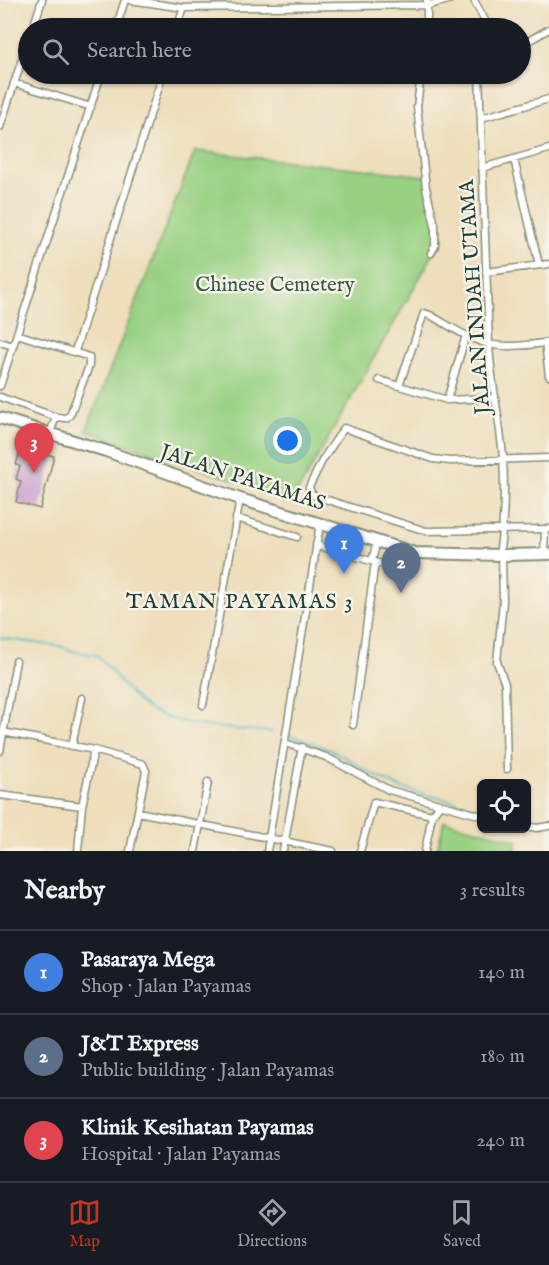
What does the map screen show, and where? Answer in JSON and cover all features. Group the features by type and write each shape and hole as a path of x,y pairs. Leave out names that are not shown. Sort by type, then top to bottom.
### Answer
{"highway":[{"name":"JALAN PAYAMAS","path":"0,418 240,499 424,554 547,554"}],"street":[{"path":"36,18 42,0"},
{"path":"119,18 125,0"},
{"path":"130,0 184,8 428,3 448,0"},
{"path":"474,0 484,18"},
{"path":"427,18 428,3"},
{"path":"180,18 184,8"},
{"path":"531,40 549,30"},
{"path":"0,126 18,71"},
{"path":"14,83 91,107"},
{"path":"0,386 98,84"},
{"path":"75,351 160,84"},
{"path":"420,84 417,107 426,188 435,225 435,246 431,253"},
{"name":"JALAN INDAH UTAMA","path":"479,84 489,344 503,459 503,529 500,555 502,602 497,662 505,684 507,769"},
{"path":"481,118 549,99"},
{"path":"482,168 549,149"},
{"path":"514,159 539,265"},
{"path":"486,272 549,264"},
{"path":"399,386 422,314 489,344 547,343 549,376"},
{"path":"0,397 56,417 66,418 70,415 89,366 89,357 17,334"},
{"path":"447,400 466,335"},
{"path":"0,342 13,346"},
{"path":"379,380 447,400 494,398"},
{"path":"50,434 56,417"},
{"path":"547,554 547,529 426,531 315,496 309,487 323,459 344,428 433,459 450,461 549,458"},
{"path":"203,705 240,499"},
{"path":"236,518 297,537"},
{"path":"267,851 320,524"},
{"path":"353,725 377,541"},
{"path":"316,545 409,573"},
{"path":"0,751 16,661"},
{"path":"72,746 82,698"},
{"path":"3,732 94,750 145,766 146,771 130,851"},
{"path":"285,743 326,757 389,790 439,806 477,815"},
{"path":"283,851 302,747"},
{"path":"78,851 82,806 94,750"},
{"path":"195,851 208,782"},
{"path":"381,802 389,790"},
{"path":"0,795 82,806"},
{"path":"360,851 372,805 376,801 432,815"},
{"path":"425,851 432,815 439,806"},
{"path":"138,812 333,851"},
{"path":"531,826 549,826"}],"green space":[{"name":"Chinese Cemetery","path":"195,151 426,176 443,237 293,500 86,431"},
{"path":"444,821 477,830 477,833 490,833 517,840 515,851 437,851"}],"building":[{"path":"21,447 54,456 40,509 16,502 21,481 16,479 20,466 16,465"}],"waterway":[{"path":"0,638 63,647 75,652 96,655 144,706 170,718 205,726 272,732"},
{"path":"289,735 336,752 401,788 477,808"},
{"path":"531,821 549,819"}],"place":[{"name":"Klinik Kesihatan Payamas","path":"34,473"},
{"name":"Pasaraya Mega","path":"344,574"},
{"name":"J&T Express","path":"401,593"}],"district":[{"name":"TAMAN PAYAMAS 3","path":"240,600"}]}
